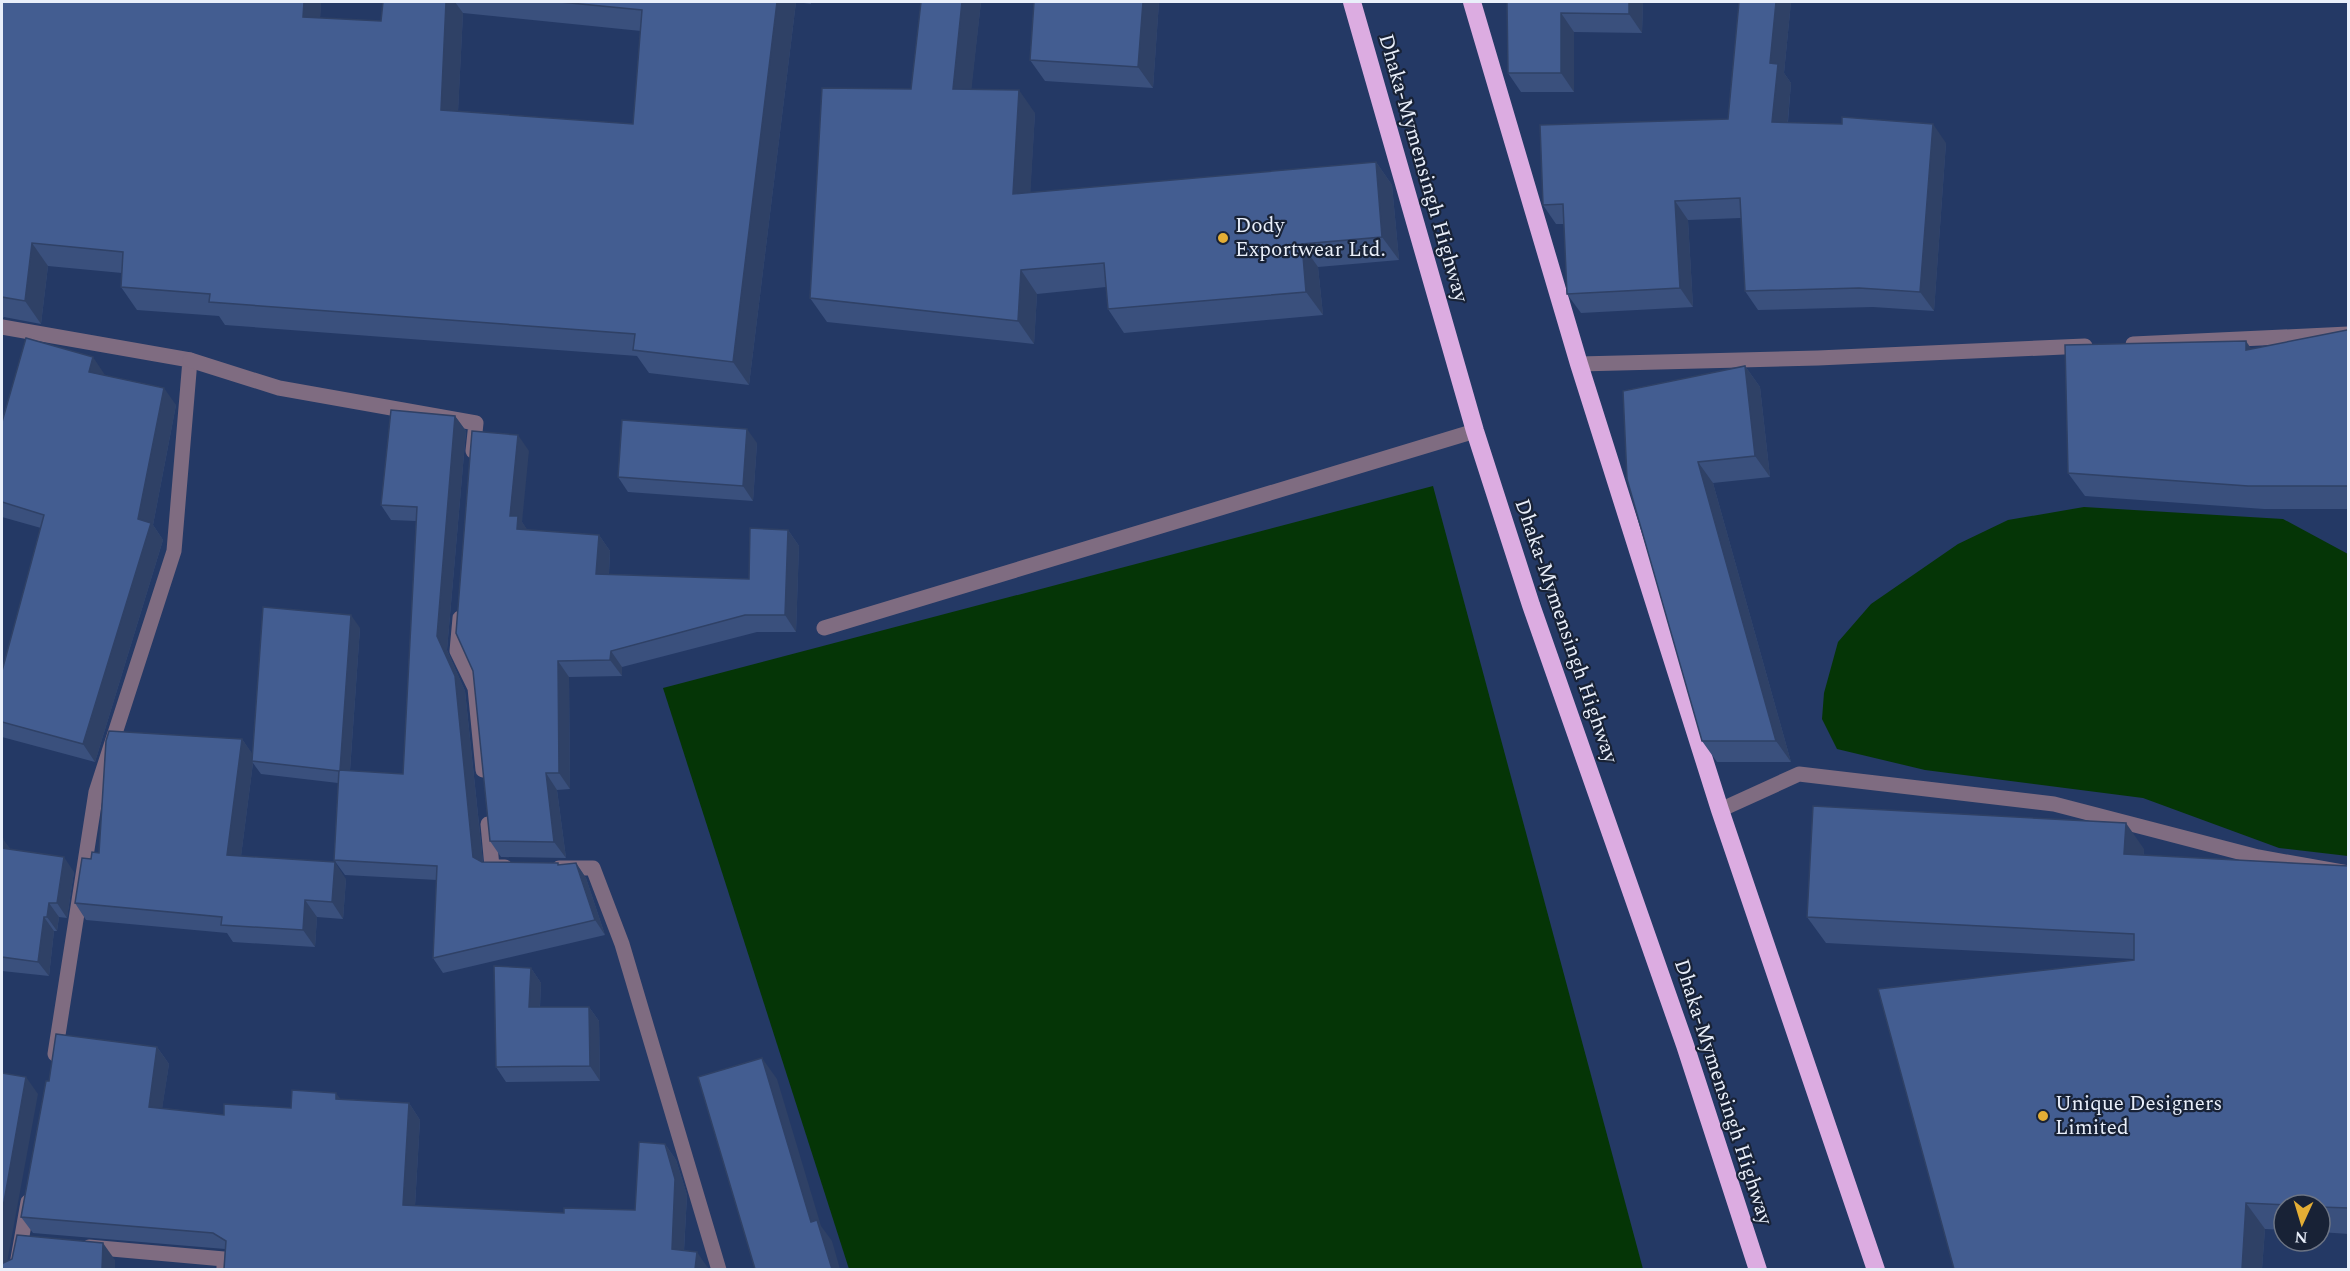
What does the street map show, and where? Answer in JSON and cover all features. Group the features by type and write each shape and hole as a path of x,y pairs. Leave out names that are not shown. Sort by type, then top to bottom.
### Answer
{"highway":[{"name":"Dhaka-Mymensingh Highway","path":"1352,2 1475,431 1531,605 1685,1045 1758,1269"},
{"path":"1472,2 1578,364 1720,810 1876,1269"}],"street":[{"path":"2,327 190,360 279,388 476,423 471,470"},
{"path":"2122,345 2349,334"},
{"path":"1578,364 1818,358 2099,346"},
{"path":"51,1074 96,792 174,551 190,360"},
{"path":"824,628 1475,431"},
{"path":"461,606 457,651 475,688 484,784"},
{"path":"1720,810 1799,774 2054,804 2258,857 2349,873"},
{"path":"487,808 492,867 526,868"},
{"path":"548,868 593,868 622,944 719,1269"},
{"path":"16,1269 27,1242 31,1186"},
{"path":"78,1246 224,1259 224,1269"}],"shaded area":[{"path":"1433,486 1643,1269 849,1269 663,688"},
{"path":"2084,507 2283,519 2348,554 2348,856 2279,848 2143,798 1925,770 1837,749 1822,719 1824,693 1838,642 1871,604 1958,544 2008,520"}],"building":[{"path":"2,2 304,2 303,17 381,21 383,2 446,2 441,110 633,124 642,10 560,2 777,2 733,362 633,350 635,334 209,302 210,294 121,287 123,252 32,243 25,301 2,297"},
{"path":"921,2 962,2 953,89 1019,90 1013,194 1376,162 1382,237 1302,244 1306,292 1108,309 1104,263 1021,270 1018,321 810,298 822,88 911,89"},
{"path":"1034,2 1143,2 1138,67 1030,60"},
{"path":"1507,2 1629,2 1629,14 1561,13 1561,73 1508,73"},
{"path":"1739,2 1776,2 1770,63 1778,64 1772,122 1842,124 1842,117 1933,124 1920,292 1859,288 1745,291 1740,198 1675,201 1680,288 1567,294 1563,204 1543,205 1540,125 1728,119"},
{"path":"2349,330 2349,486 2248,486 2068,473 2065,345 2246,341 2246,350"},
{"path":"26,338 93,357 89,372 164,388 138,519 151,523 83,744 2,722 2,671 44,515 2,502 2,422"},
{"path":"1745,366 1755,456 1698,462 1776,741 1702,741 1627,479 1623,391"},
{"path":"391,410 455,416 437,636 455,676 473,857 482,862 558,863 558,865 576,863 595,920 433,958 437,866 334,860 339,770 403,774 417,507 381,505"},
{"path":"622,420 747,429 743,486 618,477"},
{"path":"472,431 518,435 510,516 518,516 517,529 599,535 596,574 749,579 750,528 788,530 785,615 745,615 611,651 610,660 558,661 559,773 546,773 554,842 490,841 473,671 456,633"},
{"path":"263,607 351,615 339,771 252,761"},
{"path":"109,731 242,739 227,855 335,862 332,902 305,900 303,930 221,925 222,917 75,903 82,858 91,859 92,852 99,853 106,741"},
{"path":"1813,806 2126,823 2124,854 2349,866 2349,1208 2332,1207 2332,1193 2272,1193 2272,1204 2246,1203 2242,1269 1954,1269 1878,989 2134,960 2134,934 1807,917"},
{"path":"2,848 64,857 57,903 49,903 47,917 44,917 38,962 2,957"},
{"path":"494,966 531,968 529,1007 589,1007 590,1066 496,1067"},
{"path":"56,1034 157,1047 149,1107 224,1115 224,1104 291,1108 292,1090 336,1093 336,1099 409,1103 403,1205 564,1213 564,1208 635,1210 639,1142 665,1144 675,1179 672,1249 697,1252 695,1269 224,1269 226,1241 213,1233 21,1217 46,1081 49,1081"},
{"path":"762,1058 811,1222 817,1220 832,1269 755,1269 698,1077"},
{"path":"2,1073 26,1077 2,1213"},
{"path":"17,1235 103,1243 102,1269 2,1269 2,1262 12,1259"}],"place":[{"name":"Dody Exportwear Ltd.","path":"1223,238"},
{"name":"Unique Designers Limited","path":"2043,1116"}]}
